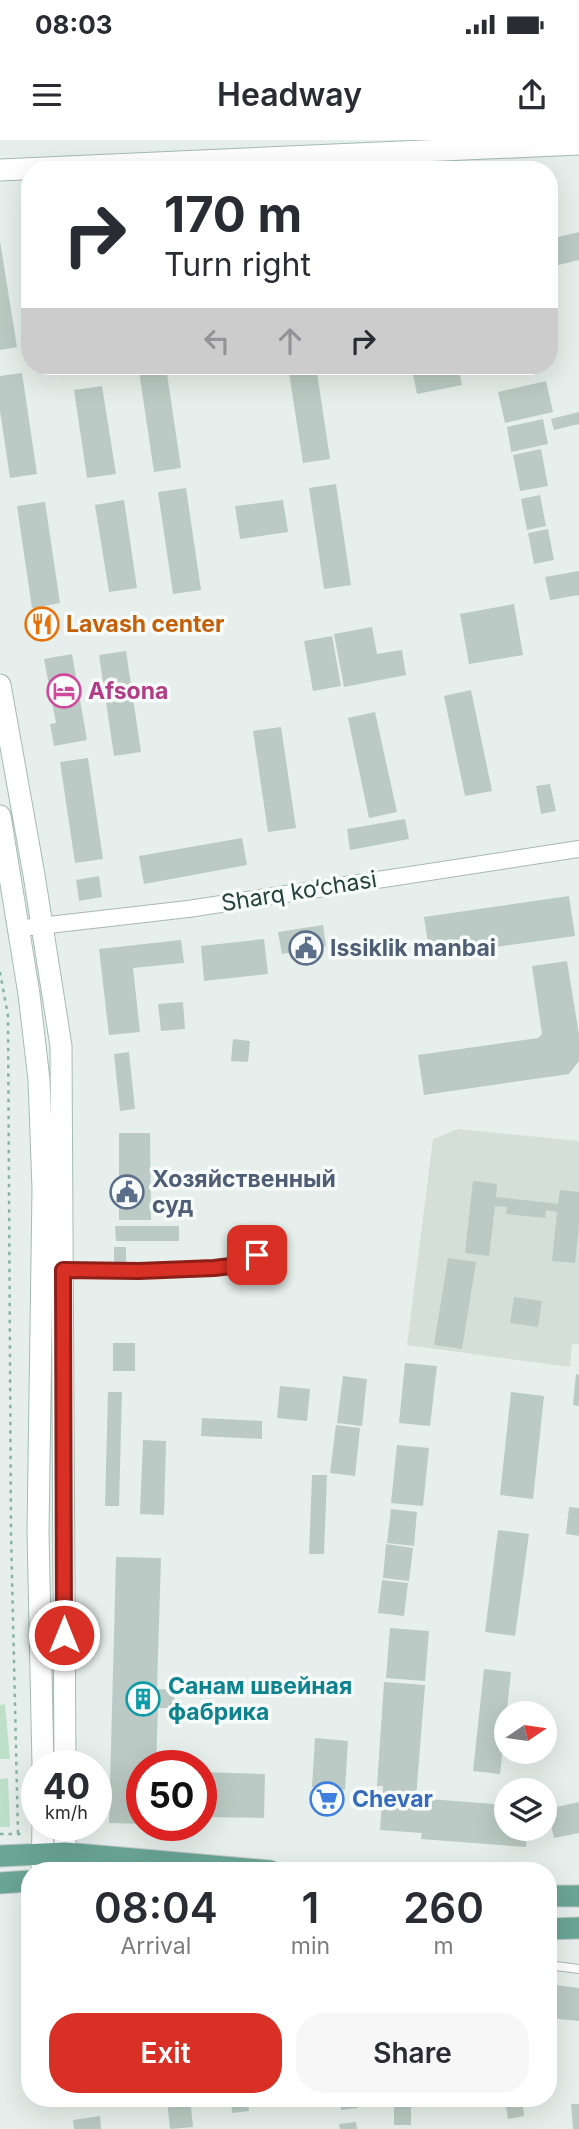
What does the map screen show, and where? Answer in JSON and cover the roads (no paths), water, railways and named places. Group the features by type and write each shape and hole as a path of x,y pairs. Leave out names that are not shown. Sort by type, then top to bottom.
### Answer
{"main road":[{"path":"146,161 389,146 579,144"},
{"path":"0,170 21,169"},
{"path":"0,685 61,1046 65,1750"},
{"path":"0,816 29,993 38,1080 43,1189 38,1532 43,1750"},
{"path":"38,1841 42,1862"},
{"path":"0,1856 42,1862 65,1862 65,1841"},
{"path":"0,1882 21,1881"},
{"path":"557,1896 579,1896"},
{"path":"557,1929 579,1928"}],"street":[{"name":"Sharq ko‘chasi","path":"19,928 188,909 579,849"}],"lane":[{"path":"63,1270 214,1268 231,1266 257,1255"},
{"path":"557,1966 579,1969"}],"place":[{"name":"Lavash center","path":"42,624"},
{"name":"Afsona","path":"64,691"},
{"name":"Issiklik manbai","path":"306,948"},
{"name":"Хозяйственный суд","path":"127,1192"},
{"name":"Санам швейная фабрика","path":"143,1699"},
{"name":"Chevar","path":"327,1799"}]}
